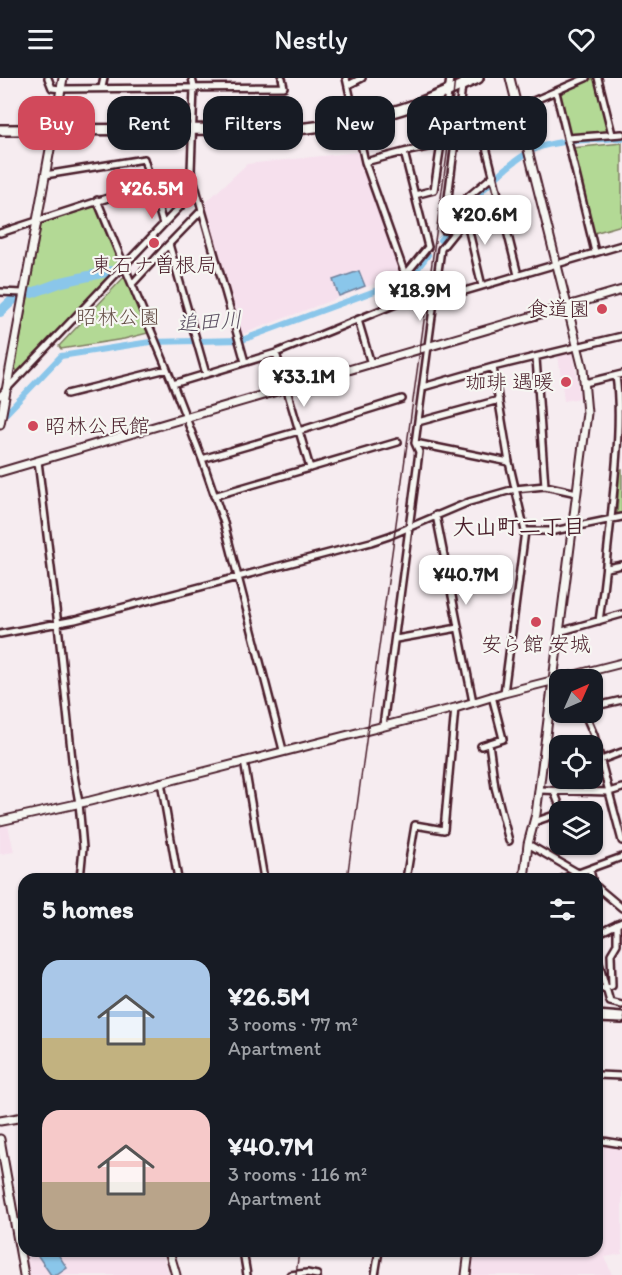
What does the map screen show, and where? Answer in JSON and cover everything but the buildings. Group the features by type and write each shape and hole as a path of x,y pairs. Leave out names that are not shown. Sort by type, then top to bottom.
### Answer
{"main road":[{"path":"395,110 415,105 463,81 478,78"},
{"path":"95,128 297,129 315,127"},
{"path":"0,130 18,130"}],"street":[{"path":"48,78 52,88 61,89 284,87 282,78"},
{"path":"60,96 63,78"},
{"path":"102,87 104,78"},
{"path":"142,78 142,87"},
{"path":"192,78 194,87 191,171 245,362"},
{"path":"346,78 350,96"},
{"path":"348,85 362,78"},
{"path":"447,96 450,78"},
{"path":"510,78 515,96"},
{"path":"546,96 586,78"},
{"path":"598,78 612,134"},
{"path":"461,96 463,81"},
{"path":"556,92 595,252"},
{"path":"568,141 622,134"},
{"path":"0,424 3,393 49,150"},
{"path":"362,150 413,297"},
{"path":"365,162 413,150"},
{"path":"415,195 434,190 440,150"},
{"path":"444,230 455,150"},
{"path":"487,150 518,275"},
{"path":"528,150 585,383 586,421 554,669"},
{"path":"404,152 428,247 407,277"},
{"path":"45,175 144,159 163,224"},
{"path":"0,233 191,171"},
{"path":"383,726 419,452 415,443 441,249 464,210 494,178"},
{"path":"3,393 196,190"},
{"path":"97,200 187,418 224,523 283,750"},
{"path":"448,202 464,210"},
{"path":"464,210 482,286"},
{"path":"132,284 201,211"},
{"path":"169,244 206,374"},
{"path":"173,384 276,353 413,297 434,300 622,245"},
{"path":"0,472 622,290"},
{"path":"0,292 23,293"},
{"path":"358,320 371,364"},
{"path":"423,387 493,367 622,336"},
{"path":"276,353 310,468"},
{"path":"536,358 545,486"},
{"path":"493,367 525,531 504,693"},
{"path":"67,394 167,369"},
{"path":"585,383 619,375 622,422 620,466 611,519 599,621"},
{"path":"202,459 402,399"},
{"path":"418,422 499,400"},
{"path":"214,496 399,442"},
{"path":"415,443 510,462"},
{"path":"38,461 73,770 79,803 83,848 81,873"},
{"path":"0,634 58,625 371,542 469,502 515,489 545,486 577,492"},
{"path":"436,515 473,702"},
{"path":"525,531 554,531 622,517"},
{"path":"607,568 622,565"},
{"path":"559,632 622,614"},
{"path":"396,639 458,628"},
{"path":"601,669 622,663"},
{"path":"0,821 455,708 549,682"},
{"path":"481,746 503,739 492,696"},
{"path":"603,705 622,700"},
{"path":"525,873 539,790 549,706"},
{"path":"407,873 415,825 444,830 455,708"},
{"path":"489,743 495,787 509,841"},
{"path":"603,759 622,752"},
{"path":"244,761 263,873"},
{"path":"603,768 622,841"},
{"path":"161,782 177,873"},
{"path":"539,790 609,792 622,788"},
{"path":"554,791 557,801"},
{"path":"534,822 549,816"},
{"path":"528,844 578,873 622,857"},
{"path":"590,869 591,873"},
{"path":"603,892 622,908"},
{"path":"603,931 620,923"},
{"path":"603,988 612,986 610,954 617,944 620,923"},
{"path":"603,977 610,1002 622,1005"},
{"path":"603,1017 622,1018"},
{"path":"603,1075 622,1076"},
{"path":"0,1121 18,1118"},
{"path":"0,1139 18,1241"},
{"path":"603,1141 622,1144"},
{"path":"21,1257 24,1275"},
{"path":"171,1257 176,1275"},
{"path":"244,1257 248,1275"},
{"path":"375,1275 378,1257"},
{"path":"466,1275 468,1257"},
{"path":"290,1275 307,1273 317,1275"}],"shaded area":[{"path":"359,152 401,274 240,335 203,205 247,164"},
{"path":"573,351 580,398 564,401 558,354"},
{"path":"8,825 14,852 0,854 0,826"},
{"path":"603,1145 622,1148 622,1254 605,1257 612,1275 471,1275 474,1257 603,1257"},
{"path":"24,1257 164,1257 169,1275 27,1275"}],"green space":[{"path":"594,78 609,131 571,136 559,95"},
{"path":"622,143 622,225 594,233 572,148"},
{"path":"95,206 120,267 102,283 18,373 15,368 41,224"},
{"name":"昭林公園","path":"126,275 148,333 61,349 59,346"},
{"path":"622,469 622,515 617,516 619,470"}],"water":[{"path":"359,271 365,286 339,296 333,280"},
{"path":"39,1257 60,1257 67,1268 57,1275 51,1275"}],"waterway":[{"name":"追田川","path":"440,240 487,186 530,152 543,146 562,142 622,138"},
{"name":"追田川","path":"0,420 61,356 150,342 242,340 402,281 412,276 428,255"},
{"path":"32,293 62,282 111,271"},
{"path":"0,312 16,297 22,296"}],"railway":[{"path":"348,873 447,154 455,78"},
{"path":"296,1275 298,1257"}],"place":[{"name":"東石ナ曽根局","path":"154,243"},
{"name":"食道園","path":"602,309"},
{"name":"珈琲 遇暖","path":"566,382"},
{"name":"昭林公民館","path":"33,426"},
{"name":"安ら館 安城","path":"536,622"}],"district":[{"name":"大山町二丁目","path":"519,526"}]}
